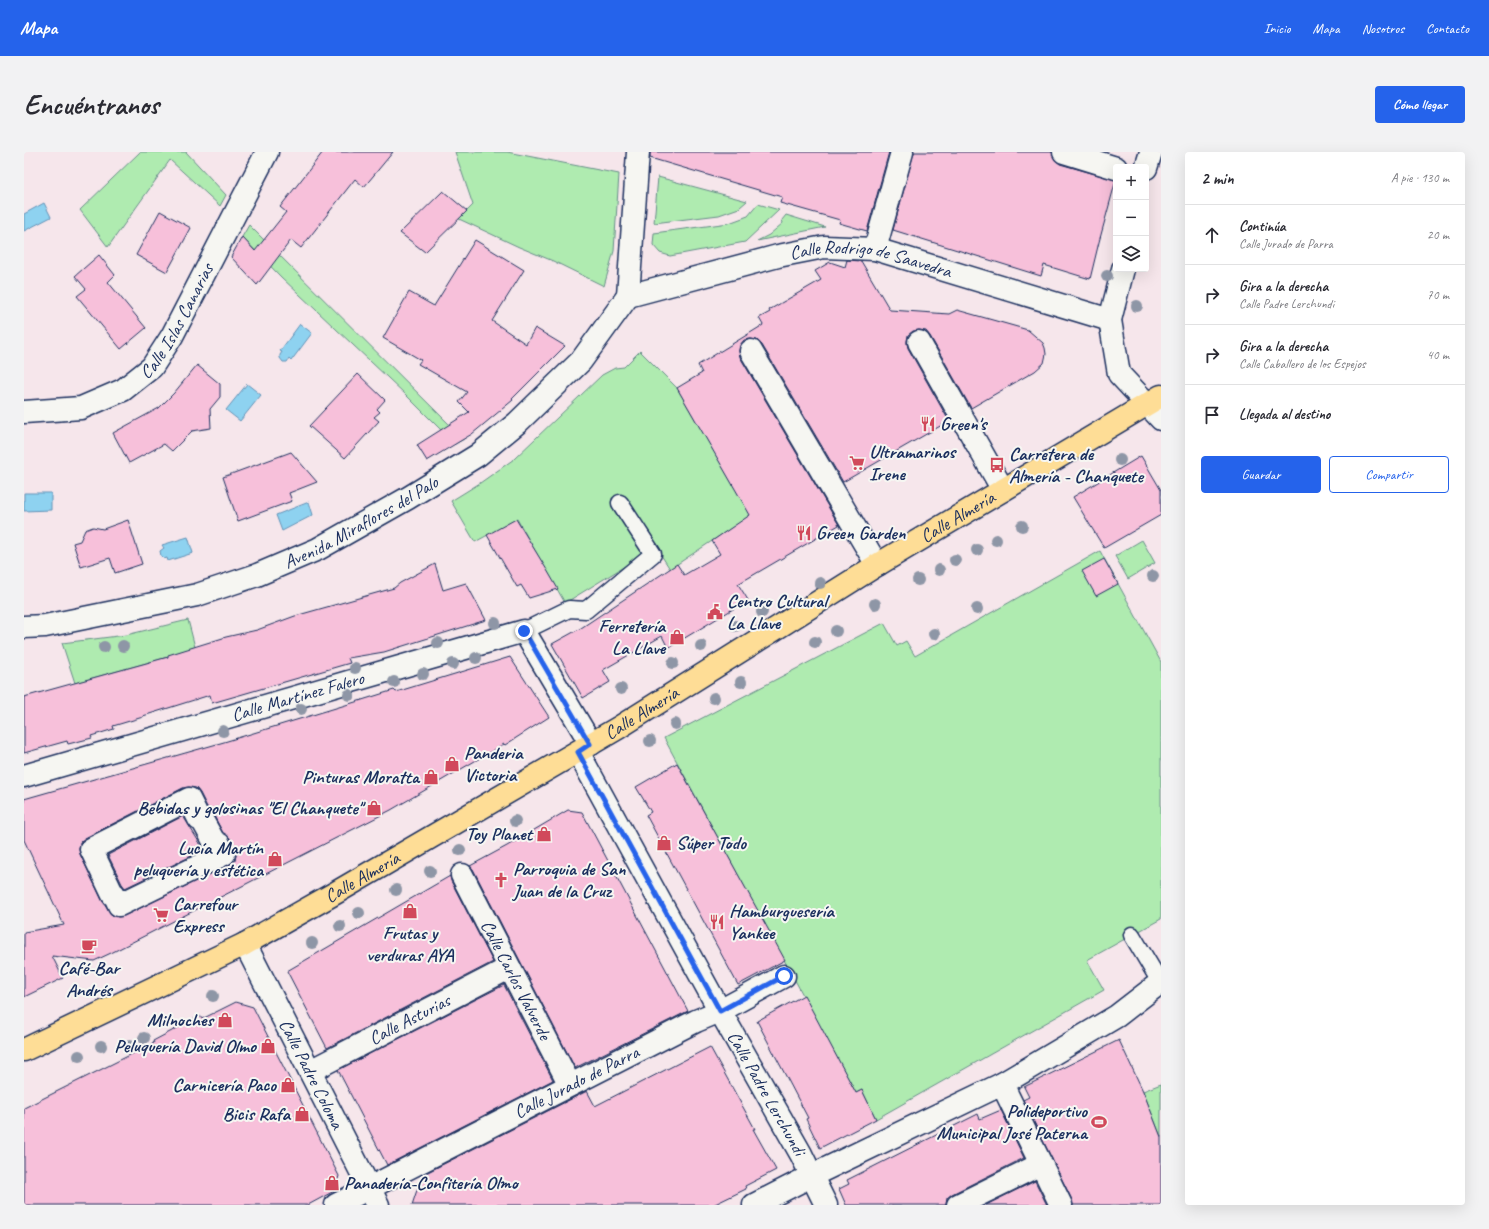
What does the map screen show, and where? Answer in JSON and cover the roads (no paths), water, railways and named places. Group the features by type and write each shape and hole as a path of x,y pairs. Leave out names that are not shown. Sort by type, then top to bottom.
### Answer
{"main road":[{"name":"Calle Almería","path":"24,1050 245,944 584,748 877,565 1003,490 1157,407"}],"street":[{"name":"Calle Islas Canarias","path":"24,412 81,408 123,390 152,367 172,336 267,152"},
{"path":"628,296 638,152"},
{"path":"875,249 902,152"},
{"path":"1064,152 1113,167"},
{"path":"1147,164 1151,152"},
{"name":"Calle Rodrigo de Saavedra","path":"628,296 778,256 824,247 875,249 1110,320"},
{"path":"1122,272 1110,320 1119,374 1157,407"},
{"name":"Avenida Miraflores del Palo","path":"24,627 44,626 197,595 257,575 318,549 432,484 478,455 518,423 581,362 628,296"},
{"path":"919,342 1003,490"},
{"path":"751,351 877,565"},
{"name":"Calle Padre Lerchundi","path":"524,631 720,1011 800,1154 826,1205"},
{"name":"Calle Martínez Falero","path":"24,776 524,631"},
{"path":"189,799 199,819 201,818 216,845 218,844 224,854 119,905 91,849 189,799"},
{"name":"Calle Carlos Valverde","path":"462,875 570,1085"},
{"name":"Calle Padre Coloma","path":"245,944 374,1197"},
{"name":"Calle Asturias","path":"310,1072 509,968"},
{"name":"Calle Jurado de Parra","path":"336,1205 374,1197 570,1085 696,1021 720,1011 784,976"},
{"path":"754,1205 1002,1084 1117,1016 1161,982"},
{"path":"1002,1084 1040,1164 1062,1205"},
{"path":"958,1205 1040,1164"}],"lane":[{"name":"Calle Martínez Falero","path":"524,631 569,609 586,610 653,554 620,503"},
{"path":"1132,935 1161,982"}],"water":[{"path":"44,203 51,217 24,231 24,214"},
{"path":"300,324 312,333 291,361 289,359 287,362 283,362 280,358 282,352 280,351"},
{"path":"247,384 261,395 240,421 226,410"},
{"path":"24,493 51,493 51,510 24,511"},
{"path":"309,502 313,515 282,531 276,515"},
{"path":"188,537 193,553 168,561 167,558 164,559 161,556 160,551 164,548 162,545"}],"place":[{"name":"Green's","path":"928,424"},
{"name":"Ultramarinos Irene","path":"857,463"},
{"name":"Carretera de Almería - Chanquete","path":"997,465"},
{"name":"Green Garden","path":"804,533"},
{"name":"Centro Cultural La Llave","path":"715,612"},
{"name":"Ferretería La Llave","path":"677,637"},
{"name":"Panderia Victoria","path":"452,764"},
{"name":"Pinturas Moratta","path":"431,777"},
{"name":"Bebidas y golosinas \"El Chanquete\"","path":"374,808"},
{"name":"Toy Planet","path":"544,834"},
{"name":"Súper Todo","path":"664,843"},
{"name":"Lucía Martín peluquería y estética","path":"275,859"},
{"name":"Parroquia de San Juan de la Cruz","path":"501,880"},
{"name":"Frutas y verduras AYA","path":"410,911"},
{"name":"Carrefour Express","path":"161,915"},
{"name":"Hamburguesería Yankee","path":"717,922"},
{"name":"Café-Bar Andrés","path":"89,946"},
{"name":"Milnoches","path":"225,1020"},
{"name":"Peluquería David Olmo","path":"268,1046"},
{"name":"Carnicería Paco","path":"288,1085"},
{"name":"Bicis Rafa","path":"302,1114"},
{"name":"Polideportivo Municipal José Paterna","path":"1099,1122"},
{"name":"Panadería-Confitería Olmo","path":"332,1183"}]}
